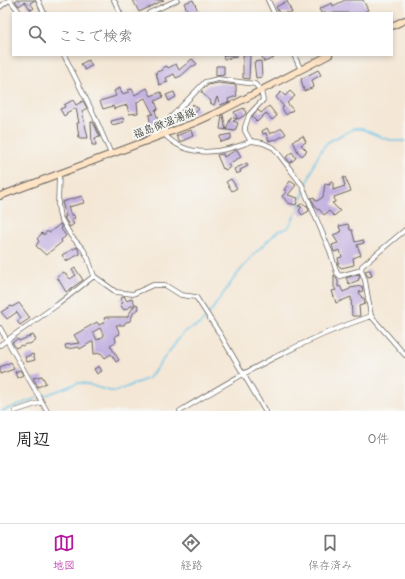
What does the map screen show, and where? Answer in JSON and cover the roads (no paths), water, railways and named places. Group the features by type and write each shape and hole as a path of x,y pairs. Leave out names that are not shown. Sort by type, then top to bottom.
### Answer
{"main road":[{"path":"393,26 405,20"},
{"name":"福島微温湯線","path":"0,196 149,140 223,110 327,56"}],"street":[{"path":"0,7 10,0 19,12"},
{"path":"38,0 44,12"},
{"path":"114,0 120,12"},
{"path":"151,12 176,0"},
{"path":"268,0 274,12"},
{"path":"65,56 111,154"},
{"path":"294,56 301,70"},
{"path":"149,140 155,132 166,124 205,82 209,80 234,80 255,84 261,91 263,100 248,115 245,128 250,140 252,141"},
{"path":"166,124 164,134 170,140 189,151 226,150 239,147 252,141 263,143 274,148 302,185 338,275 361,270"},
{"path":"59,173 58,206 60,217 71,236 84,249 94,276 116,292 134,294 153,285 165,285 169,286 181,295 196,297 220,334 265,411"},
{"path":"405,230 362,266 361,270 371,316 405,355"},
{"path":"0,345 57,305 94,276"},
{"path":"180,411 243,374 306,342 371,316"},
{"path":"0,328 47,411"},
{"path":"15,411 42,402"}],"waterway":[{"path":"41,397 78,383 117,391 149,378 184,332 200,324 206,318 235,277 254,254 278,231 288,228 297,211 315,162 322,149 328,142 353,129 362,129 383,138 395,141 405,141"},
{"path":"2,411 37,398"}]}
